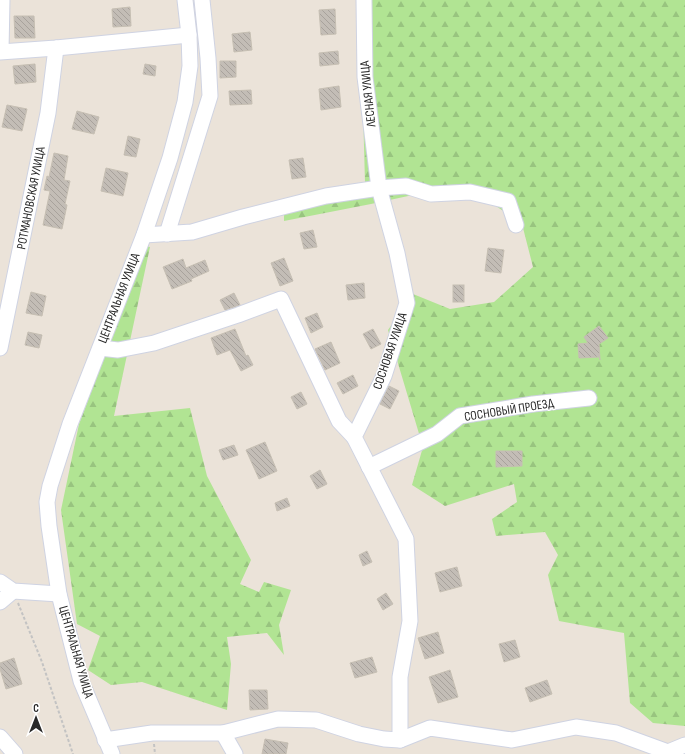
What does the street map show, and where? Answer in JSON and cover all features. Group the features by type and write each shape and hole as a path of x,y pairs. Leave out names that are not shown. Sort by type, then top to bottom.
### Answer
{"street":[{"path":"2,0 1,51 56,48 189,35"},
{"name":"ЦЕНТРАЛЬНАЯ УЛИЦА","path":"112,754 81,681 59,594 47,502 50,486 70,424 144,235 170,158 185,102 190,66 189,35 185,0"},
{"path":"167,234 210,96 202,0"},
{"name":"ЛЕСНАЯ УЛИЦА","path":"364,0 365,77 379,188"},
{"name":"РОТМАНОВСКАЯ УЛИЦА","path":"0,348 48,113 56,48"},
{"path":"144,235 192,232 243,217 326,196 379,188 406,186 431,194 470,192 508,201 516,225"},
{"name":"СОСНОВАЯ УЛИЦА","path":"354,437 384,376 407,303 397,253 379,188"},
{"path":"100,348 118,350 154,343 238,315 280,299 339,421 354,437 406,539 410,621 400,677 400,740"},
{"name":"СОСНОВЫЙ ПРОЕЗД","path":"370,467 437,434 460,416 533,404 589,398"},
{"path":"0,582 13,591 0,602"},
{"name":"ЦЕНТРАЛЬНАЯ УЛИЦА","path":"13,591 59,594"},
{"path":"105,740 152,733 223,733 278,719 316,720 359,734 384,740 400,740 430,728 512,740 576,727 616,733 668,752 685,745"},
{"path":"223,733 235,754"},
{"path":"0,737 15,754"}],"path":[{"path":"13,591 42,662 73,754"}],"green space":[{"path":"360,0 685,0 685,726 653,723 630,703 624,633 559,621 548,575 558,555 545,532 496,536 492,519 517,502 514,484 445,506 412,485 423,447 388,330 413,294 450,309 494,302 533,267 522,224 464,184 284,221 284,212 365,183"},
{"path":"146,246 150,247 114,416 190,408 207,476 251,560 240,584 259,592 264,582 291,590 279,625 284,655 267,633 227,637 231,664 227,710 142,682 111,685 88,670 100,636 77,624 61,510 79,424"}],"building":[{"path":"130,7 131,26 113,27 112,9"},
{"path":"335,9 336,34 321,35 319,10"},
{"path":"14,16 34,16 35,38 15,38"},
{"path":"250,32 252,50 234,52 232,34"},
{"path":"338,51 339,64 320,66 319,53"},
{"path":"220,61 236,61 236,77 220,78"},
{"path":"35,64 36,82 15,84 13,66"},
{"path":"145,64 156,66 155,76 143,74"},
{"path":"339,86 341,107 321,110 319,89"},
{"path":"251,90 252,104 230,105 229,91"},
{"path":"7,105 27,109 22,131 2,127"},
{"path":"77,111 99,117 94,134 72,129"},
{"path":"128,136 140,139 136,157 124,155"},
{"path":"54,153 68,156 64,180 70,181 62,229 43,225 50,191 44,190 47,176 49,177"},
{"path":"303,158 306,177 292,179 289,160"},
{"path":"106,168 128,173 123,196 101,191"},
{"path":"313,230 317,247 304,249 300,233"},
{"path":"488,248 504,250 501,273 485,271"},
{"path":"284,258 293,281 280,286 271,263"},
{"path":"183,259 186,268 205,260 209,271 191,279 192,281 172,289 163,267"},
{"path":"364,283 365,298 348,300 346,285"},
{"path":"453,285 464,285 464,302 453,302"},
{"path":"31,292 46,296 42,316 26,313"},
{"path":"234,293 240,305 225,310 220,300"},
{"path":"317,313 323,327 311,333 305,318"},
{"path":"599,326 608,338 599,344 600,360 599,357 579,358 578,344 588,343 584,337"},
{"path":"235,329 246,356 248,355 253,365 241,371 230,350 217,355 211,338"},
{"path":"373,329 381,344 371,349 363,334"},
{"path":"28,332 42,335 39,348 25,345"},
{"path":"331,342 340,363 325,370 315,349"},
{"path":"353,375 358,386 343,394 337,383"},
{"path":"389,386 399,391 390,409 380,404"},
{"path":"301,392 307,404 297,409 291,397"},
{"path":"265,442 277,471 259,479 246,450"},
{"path":"234,445 238,455 223,460 219,450"},
{"path":"496,451 522,451 522,466 496,467"},
{"path":"320,470 327,484 317,489 310,476"},
{"path":"287,498 290,506 277,511 275,503"},
{"path":"367,551 372,562 363,566 359,555"},
{"path":"457,567 462,586 440,592 435,573"},
{"path":"386,593 393,604 383,610 377,599"},
{"path":"438,632 444,653 425,659 418,638"},
{"path":"515,640 520,657 504,662 499,644"},
{"path":"372,657 377,672 355,678 350,663"},
{"path":"14,658 22,684 6,689 0,669 0,663"},
{"path":"450,670 458,697 438,703 429,677"},
{"path":"547,680 552,694 530,702 525,688"},
{"path":"249,690 267,690 268,709 250,710"},
{"path":"265,739 288,743 286,754 262,754"}]}
